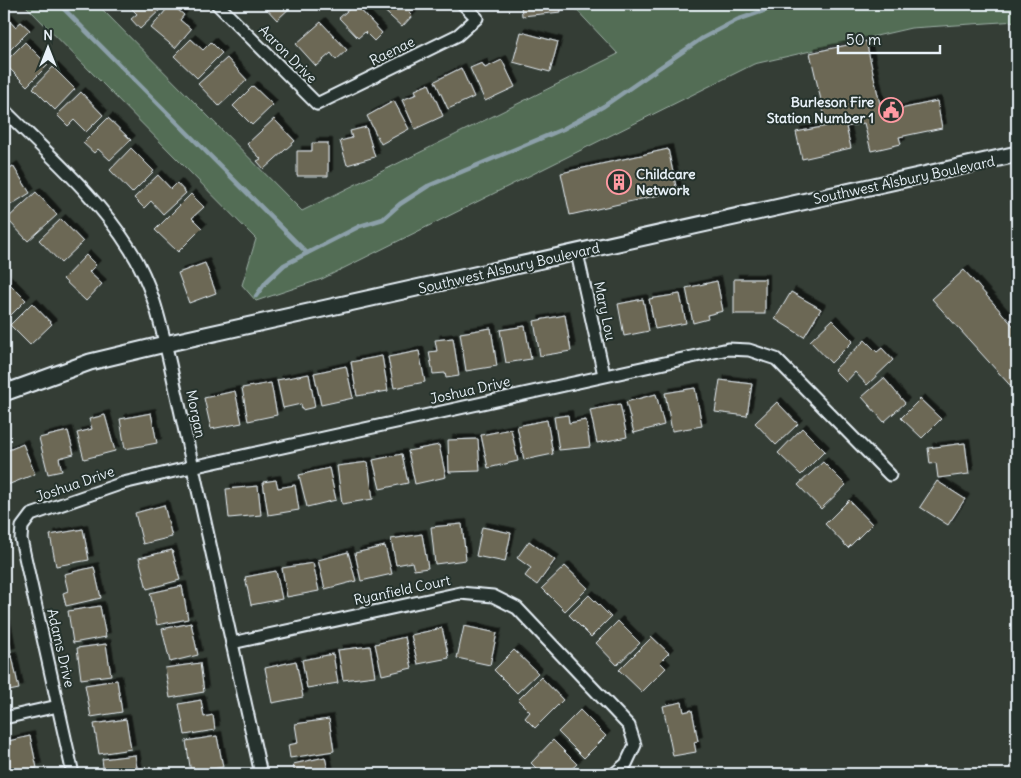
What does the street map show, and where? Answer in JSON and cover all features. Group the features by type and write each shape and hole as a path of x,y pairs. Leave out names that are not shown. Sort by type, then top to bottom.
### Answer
{"main road":[{"name":"Southwest Alsbury Boulevard","path":"5,388 90,362 165,344 1017,154"}],"street":[{"name":"Aaron Drive","path":"217,4 317,104"},
{"name":"Raenae","path":"317,104 458,35 478,18 463,4"},
{"name":"Morgan","path":"4,110 93,200 130,249 150,290 165,344 261,774"},
{"name":"Mary Lou","path":"576,253 604,375"},
{"name":"Joshua Drive","path":"22,527 30,515 123,483 728,348 749,350 776,359 890,475"},
{"name":"Adams Drive","path":"22,527 21,540 73,774"},
{"name":"Ryanfield Court","path":"232,643 460,593 493,596 516,608 629,726 635,745 626,764 614,774"},
{"path":"4,718 58,706"}],"green space":[{"path":"24,4 97,4 302,211 618,54 571,4 1017,4 1017,21 911,28 754,64 322,279 256,301 242,285 256,239"}],"building":[{"path":"127,4 160,4 163,7 140,29 131,19 137,14"},
{"path":"171,4 184,15 180,20 191,29 175,48 151,28"},
{"path":"262,4 294,4 277,20"},
{"path":"355,4 382,33 374,41 365,32 358,38 339,18"},
{"path":"381,4 418,4 409,13 412,16 402,27 379,6"},
{"path":"521,4 560,4 561,12 522,16"},
{"path":"4,15 15,27 21,22 30,30 7,53 4,49"},
{"path":"321,22 347,50 336,60 331,53 316,66 296,44"},
{"path":"521,32 558,42 550,72 513,62"},
{"path":"191,39 203,50 211,42 222,53 197,78 174,56"},
{"path":"866,41 882,113 937,101 942,128 899,137 901,144 871,151 864,123 846,127 851,148 802,159 796,132 827,126 810,53"},
{"path":"25,42 48,65 27,86 4,63"},
{"path":"227,58 247,80 219,106 198,84"},
{"path":"502,60 515,87 485,101 470,68 482,63 485,68"},
{"path":"53,67 75,89 55,110 33,88"},
{"path":"461,68 474,97 448,109 435,81"},
{"path":"429,84 443,116 415,129 402,100 417,94 415,90"},
{"path":"253,86 273,105 252,125 233,106"},
{"path":"81,92 103,115 86,132 74,120 68,126 57,115"},
{"path":"394,101 409,129 381,144 367,116"},
{"path":"108,118 131,140 110,160 98,149 94,153 83,143"},
{"path":"274,119 295,141 264,169 257,161 261,159 247,144"},
{"path":"366,127 375,157 347,165 340,141 352,138 350,131"},
{"path":"312,143 328,143 328,176 297,176 297,151 312,151"},
{"path":"131,148 154,171 132,193 110,170"},
{"name":"Childcare Network","path":"668,149 677,191 570,215 561,173"},
{"path":"13,166 30,193 4,209 4,172"},
{"path":"158,175 171,189 177,183 186,193 163,214 151,201 144,208 134,198"},
{"path":"36,192 57,215 28,241 7,219"},
{"path":"191,194 204,207 192,218 202,228 178,252 155,230"},
{"path":"61,219 83,242 61,263 39,240"},
{"path":"86,255 96,265 89,272 102,284 86,301 63,279"},
{"path":"205,263 216,293 189,303 178,273"},
{"path":"964,270 1017,330 1017,393 932,299"},
{"path":"4,278 26,300 6,320 4,319"},
{"path":"734,279 765,279 765,314 734,314"},
{"path":"717,281 723,311 707,315 708,319 693,323 686,288"},
{"path":"791,292 821,309 804,337 775,319"},
{"path":"680,294 686,323 655,329 649,299"},
{"path":"643,299 649,331 624,336 618,304"},
{"path":"32,303 52,324 30,345 10,325"},
{"path":"565,315 571,351 540,356 534,321"},
{"path":"832,320 853,341 831,363 810,341"},
{"path":"525,326 531,359 506,363 500,330"},
{"path":"491,328 497,366 466,371 460,333"},
{"path":"453,338 459,376 446,378 445,373 433,374 429,352 437,351 435,340"},
{"path":"865,340 877,352 882,348 893,360 867,385 855,372 846,382 834,370"},
{"path":"419,351 425,382 394,388 388,357"},
{"path":"382,356 388,391 357,396 351,362"},
{"path":"346,366 353,398 321,405 314,373"},
{"path":"309,374 315,407 302,410 301,404 283,408 277,380"},
{"path":"884,378 905,403 884,422 862,397"},
{"path":"720,380 752,384 747,416 715,412"},
{"path":"271,383 277,415 248,421 242,388"},
{"path":"695,388 702,426 672,431 665,393"},
{"path":"235,391 242,423 211,429 204,398"},
{"path":"656,394 664,425 634,433 626,402"},
{"path":"920,399 941,419 922,438 901,418"},
{"path":"777,402 798,424 776,445 755,423"},
{"path":"620,404 627,437 597,443 590,410"},
{"path":"151,413 157,443 125,449 120,419"},
{"path":"105,415 115,451 84,459 77,433 92,429 89,419"},
{"path":"568,415 569,423 586,420 590,447 559,450 554,417"},
{"path":"547,420 553,454 524,460 517,426"},
{"path":"802,428 825,451 801,475 778,453"},
{"path":"511,429 518,461 488,468 481,435"},
{"path":"68,431 74,454 59,458 62,471 48,474 39,438"},
{"path":"478,439 480,471 449,472 448,440"},
{"path":"965,443 969,474 938,478 936,463 930,464 928,448"},
{"path":"23,444 35,474 5,486 4,452"},
{"path":"439,445 446,477 415,484 408,451"},
{"path":"402,454 408,483 380,489 373,460"},
{"path":"368,462 373,499 342,504 337,466"},
{"path":"823,462 846,485 821,509 798,485"},
{"path":"329,468 336,500 307,507 299,475"},
{"path":"276,480 278,488 295,485 299,510 268,515 263,482"},
{"path":"937,481 965,499 948,525 920,507"},
{"path":"258,486 261,515 229,518 226,489"},
{"path":"849,500 872,524 848,548 825,524"},
{"path":"164,505 172,537 143,544 135,513"},
{"path":"462,524 466,560 435,564 431,527"},
{"path":"482,527 511,533 505,562 476,556"},
{"path":"83,529 89,560 56,566 50,535"},
{"path":"422,534 428,568 414,570 412,562 396,565 391,539"},
{"path":"529,541 555,560 537,585 525,576 531,568 517,558"},
{"path":"385,546 392,574 361,581 355,553"},
{"path":"172,550 180,580 147,589 139,558"},
{"path":"348,552 356,581 325,589 318,560"},
{"path":"313,563 319,591 287,597 282,568"},
{"path":"565,566 588,588 565,611 542,588"},
{"path":"94,567 101,598 66,606 63,593 68,591 64,574"},
{"path":"276,571 282,599 251,605 245,577"},
{"path":"182,586 188,619 157,625 150,593"},
{"path":"589,595 611,617 591,637 569,615"},
{"path":"100,606 106,637 73,643 68,611"},
{"path":"4,620 11,652 4,653"},
{"path":"618,621 640,643 617,665 596,643"},
{"path":"191,623 198,655 170,662 162,629"},
{"path":"464,626 497,633 490,665 457,658"},
{"path":"442,628 449,658 418,664 411,635"},
{"path":"405,637 412,668 382,675 375,644"},
{"path":"652,637 669,653 660,662 666,668 642,692 619,670"},
{"path":"106,644 111,675 81,679 77,648"},
{"path":"370,646 375,676 343,680 338,650"},
{"path":"514,650 538,673 517,693 494,670"},
{"path":"333,654 338,683 307,688 302,660"},
{"path":"12,656 19,689 4,692 4,658"},
{"path":"296,661 303,697 272,703 265,668"},
{"path":"200,663 204,692 170,698 165,668"},
{"path":"541,677 563,700 535,728 525,718 530,712 518,700"},
{"path":"117,680 122,712 91,717 85,685"},
{"path":"201,700 204,717 213,715 215,730 185,735 179,704"},
{"path":"682,702 684,712 692,710 698,741 694,742 696,752 673,756 663,706"},
{"path":"580,710 606,736 584,758 558,732"},
{"path":"126,719 131,749 99,754 94,724"},
{"path":"329,719 334,751 290,758 288,745 298,743 295,724"},
{"path":"30,736 37,768 7,774 4,761 4,742"},
{"path":"217,736 223,767 191,773 186,741"},
{"path":"553,740 577,764 566,774 542,774 531,763"},
{"path":"135,755 138,774 104,774 102,759"},
{"path":"325,757 329,774 295,774 293,764"}],"waterway":[{"path":"59,4 307,253"},
{"path":"256,296 266,282 284,265 360,226 383,219 400,204 428,186 563,129 604,106 701,39 737,20 783,4"}],"place":[{"name":"Burleson Fire Station Number 1","path":"891,110"},
{"name":"Childcare Network","path":"619,182"}]}
